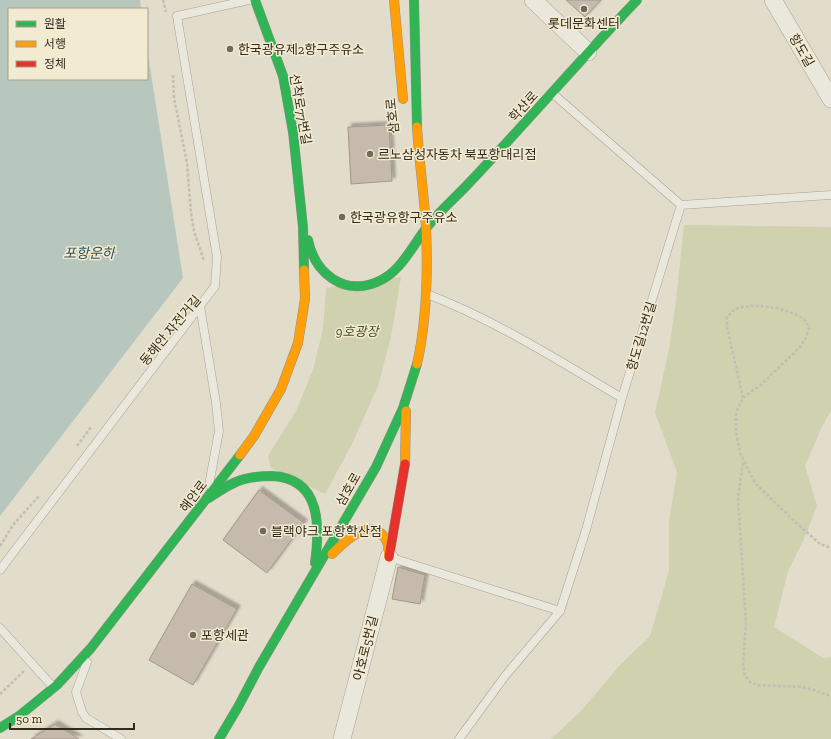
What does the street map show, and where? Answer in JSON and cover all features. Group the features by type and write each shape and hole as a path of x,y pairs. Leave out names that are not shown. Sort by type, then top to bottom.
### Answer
{"main road":[{"name":"선착로77번길","path":"255,0 283,76 293,132 303,227"},
{"name":"삼호로","path":"394,0 404,107"},
{"name":"삼호로","path":"219,739 259,667 376,467 406,399 417,363 426,294 426,227 417,123 414,0"},
{"name":"학산로","path":"303,227 313,257 324,272 334,280 344,285 360,286 376,282 390,275 402,265 426,227 462,192 636,0"},
{"name":"삼호로","path":"416,203 426,227"},
{"name":"해안로","path":"0,728 19,716 54,688 91,648 207,500 254,436 268,413 281,389 298,344 305,299 303,227"},
{"path":"389,557 405,468 406,399"},
{"path":"207,500 234,482 256,477 272,475 288,478 299,483 308,492 314,504 318,518 318,546 314,574"},
{"path":"314,574 349,538 358,532 366,530 375,530 382,534 387,542 389,557"}],"street":[{"path":"533,0 588,52"},
{"name":"항도길","path":"773,0 831,99"},
{"name":"아호로5번길","path":"342,739 389,557"}],"lane":[{"path":"0,570 215,286 217,257 177,16 249,0"},
{"path":"552,92 681,205 831,195"},
{"name":"항도길12번길","path":"560,611 586,530 622,398 681,205"},
{"path":"426,294 456,305 498,326 622,398"},
{"path":"200,306 216,403 219,431 207,500"},
{"path":"389,557 560,611 504,676 459,739"},
{"path":"0,628 54,688"},
{"path":"91,648 76,692 78,703 86,718 121,739"}],"path":[{"path":"164,0 166,14"},
{"path":"173,67 174,98 187,163 191,213 194,231 204,263"},
{"path":"743,398 727,327 727,317 734,310 744,307 762,306 781,309 803,319 809,328 801,346 763,383 743,398 736,412 736,422 740,453 743,462 755,483 820,544 831,548"},
{"path":"75,449 94,424"},
{"path":"743,462 738,498 746,624 743,664 745,676 750,682 758,686 800,687 831,696"},
{"path":"0,546 13,525 42,492"},
{"path":"0,694 24,672 20,666"}],"green space":[{"path":"684,225 831,227 831,410 805,466 817,506 805,537 788,571 774,627 823,658 831,657 831,739 551,739 581,711 620,665 650,636 669,571 669,522 677,472 655,413 669,349"},
{"name":"9호광장","path":"401,277 391,337 378,386 352,444 325,494 271,468 268,456 296,411 313,370 323,329 326,288"}],"water":[{"name":"포항운하","path":"0,0 140,0 141,8 8,8 8,80 148,80 148,54 183,278 0,516"}],"building":[{"name":"롯데문화센터","path":"566,0 601,0 585,17"},
{"name":"르노삼성자동차 북포항대리점","path":"389,125 392,181 351,184 348,127"},
{"name":"블랙야크 포항학산점","path":"259,490 304,523 267,573 223,540"},
{"path":"398,567 425,575 420,604 392,599"},
{"name":"포항세관","path":"192,584 237,609 193,685 149,660"},
{"path":"55,724 79,739 31,739"}],"traffic: fast":[{"path":"255,0 283,76 293,132 303,227 304,270"},
{"path":"414,0 417,127"},
{"path":"308,240 317,262 332,279 342,284 365,286 386,277 402,263 426,228 437,215 464,188 637,0"},
{"path":"219,739 259,667 376,467 403,408 417,364"},
{"path":"0,728 19,716 57,685 91,648 240,455"},
{"path":"207,499 232,484 254,477 272,476 288,479 300,485 314,506 317,520 317,549 315,563"}],"traffic: slow":[{"path":"394,0 403,99"},
{"path":"417,127 426,227 427,262 425,313 417,364"},
{"path":"240,455 254,436 281,389 298,343 305,299 304,270"},
{"path":"405,464 406,411"},
{"path":"332,554 344,543 360,532 375,530 381,534 387,542 389,557"}],"traffic: jam":[{"path":"389,557 405,464"}],"place":[{"name":"롯데문화센터","path":"584,9"},
{"name":"한국광유제2항구주유소","path":"230,49"},
{"name":"르노삼성자동차 북포항대리점","path":"370,154"},
{"name":"한국광유항구주유소","path":"342,217"},
{"name":"블랙야크 포항학산점","path":"263,531"},
{"name":"포항세관","path":"193,635"}]}
